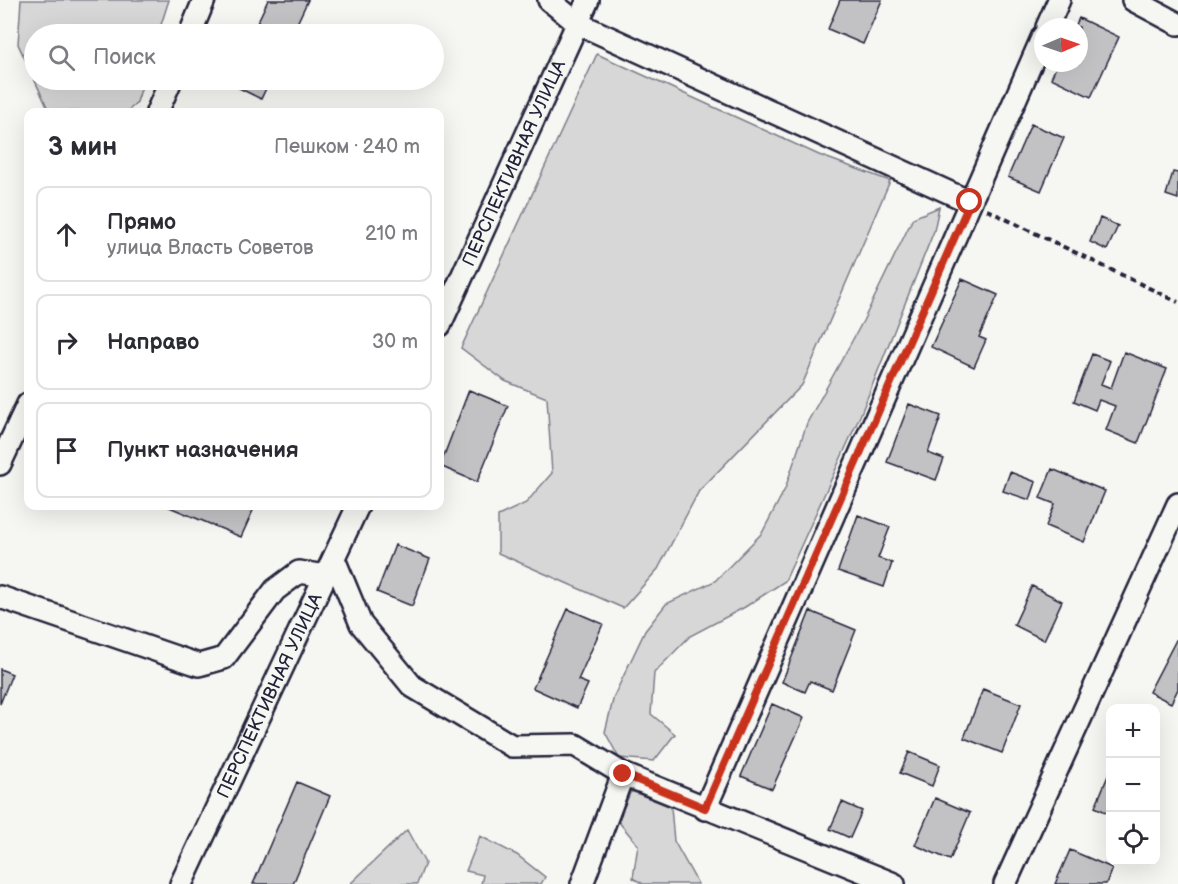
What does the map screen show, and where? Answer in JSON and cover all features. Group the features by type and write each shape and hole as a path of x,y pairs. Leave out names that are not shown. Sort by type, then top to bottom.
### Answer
{"street":[{"path":"194,24 204,0"},
{"path":"549,0 578,23 970,202"},
{"name":"ПЕРСПЕКТИВНАЯ УЛИЦА","path":"444,316 588,0"},
{"path":"1051,18 1059,0"},
{"path":"1133,0 1178,24"},
{"path":"705,808 1034,56"},
{"path":"159,108 167,90"},
{"path":"0,464 24,413"},
{"path":"1005,884 1178,504"},
{"name":"ПЕРСПЕКТИВНАЯ УЛИЦА","path":"181,884 356,510"},
{"path":"0,597 199,665 224,658 275,590 299,572 330,568 361,624 412,686 512,746 575,745 623,774 894,884"},
{"path":"582,884 623,774"},
{"path":"837,861 848,884"}],"path":[{"path":"970,202 1178,302"}],"shaded area":[{"path":"21,0 169,0 161,24 24,24 24,57 18,44"},
{"path":"597,54 819,155 890,181 802,385 699,491 658,569 623,608 498,553 498,516 526,503 552,473 547,398 505,381 461,348"},
{"path":"40,90 141,90 137,102 131,108 48,108"},
{"path":"939,207 934,231 860,416 785,581 745,607 690,636 654,673 651,714 675,734 654,761 619,758 605,732 614,696 645,631 666,604 715,581 762,533 785,489 807,423 863,321 913,218"},
{"path":"631,791 671,807 674,841 698,884 643,884 633,878 638,845 618,821"},
{"path":"407,830 425,863 417,884 350,884"},
{"path":"480,836 517,855 545,877 541,884 481,884 483,875 466,871"}],"building":[{"path":"268,0 308,0 297,24 257,24"},
{"path":"840,0 882,0 863,44 828,29"},
{"path":"1088,22 1119,37 1091,97 1051,78 1054,72 1088,72"},
{"path":"243,90 265,90 261,99"},
{"path":"1031,124 1064,138 1041,191 1008,177"},
{"path":"1173,172 1178,173 1178,199 1166,195"},
{"path":"1100,218 1118,226 1107,250 1090,242"},
{"path":"962,279 998,295 979,337 986,340 974,367 931,347"},
{"path":"1124,352 1167,369 1138,443 1106,430 1115,406 1099,400 1095,410 1074,401 1092,354 1110,361 1101,384 1111,388"},
{"path":"469,390 508,406 477,482 444,468 444,456"},
{"path":"909,404 941,416 928,453 944,459 936,480 887,462"},
{"path":"1052,469 1105,491 1084,542 1046,526 1055,504 1040,498"},
{"path":"1010,472 1036,482 1030,500 1003,491"},
{"path":"177,510 253,510 241,537"},
{"path":"858,515 890,527 878,558 892,563 884,587 838,571"},
{"path":"395,545 430,559 412,606 377,592"},
{"path":"1032,586 1062,601 1044,640 1014,625"},
{"path":"568,609 603,624 578,680 588,684 577,708 533,688"},
{"path":"810,611 856,630 832,690 810,681 805,692 782,682"},
{"path":"1176,640 1178,641 1178,689 1171,703 1149,692"},
{"path":"0,669 12,674 0,704"},
{"path":"983,689 1021,704 1002,753 964,738"},
{"path":"772,704 804,718 772,789 741,776"},
{"path":"909,752 940,765 932,786 900,773"},
{"path":"1106,781 1106,812 1095,807"},
{"path":"297,782 330,796 293,884 253,884"},
{"path":"935,798 970,813 950,860 915,845"},
{"path":"842,802 862,811 850,838 830,829"},
{"path":"1070,850 1112,868 1106,884 1055,884"}],"route":[{"path":"623,774 705,808 970,202"}]}
